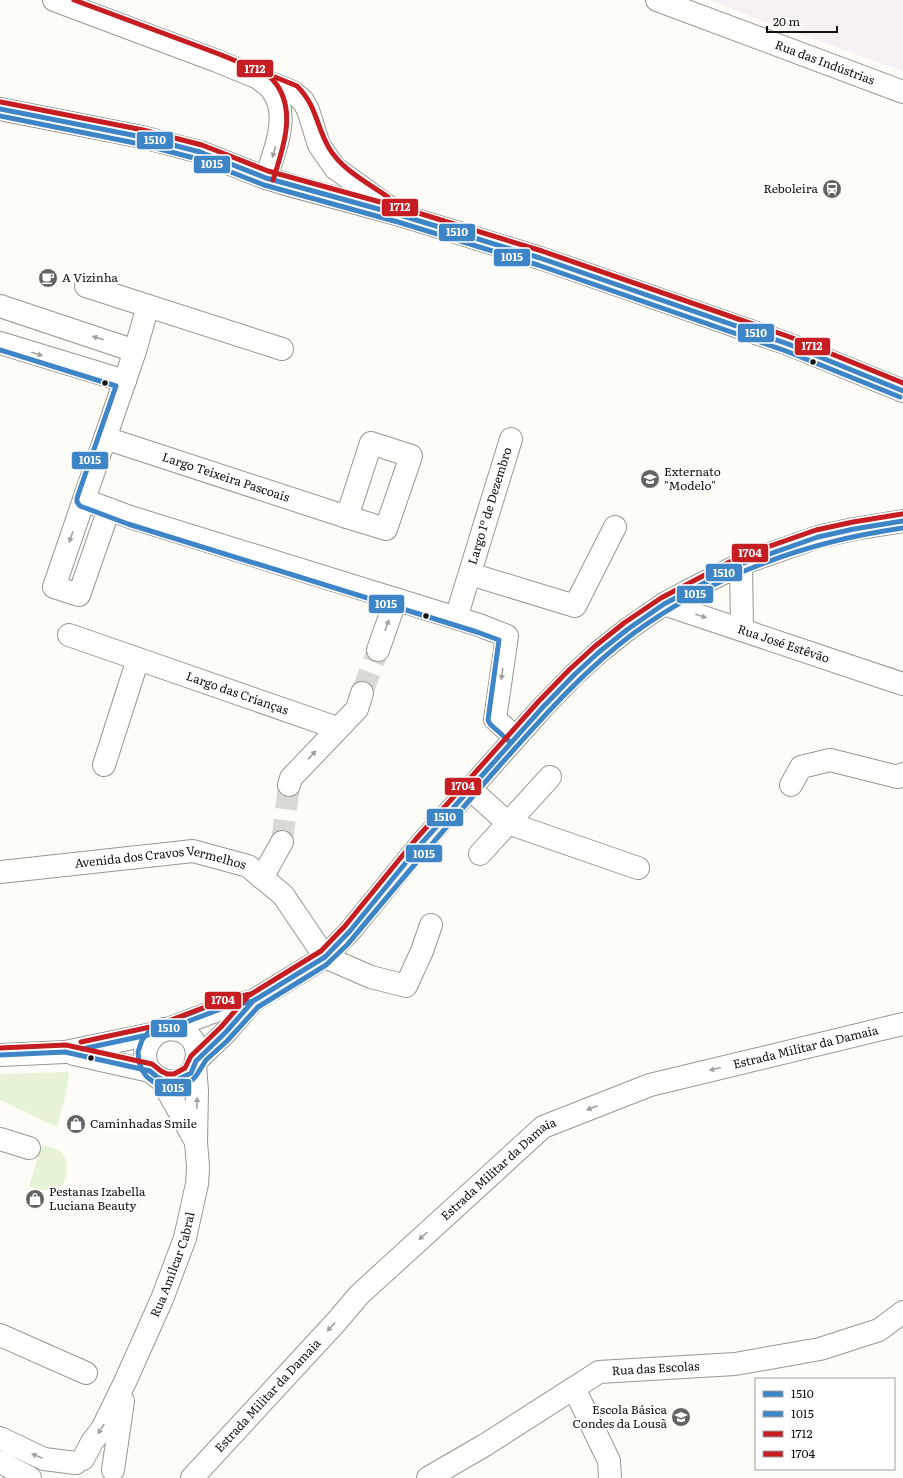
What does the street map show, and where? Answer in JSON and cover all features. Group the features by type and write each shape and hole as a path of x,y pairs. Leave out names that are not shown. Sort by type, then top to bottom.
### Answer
{"street":[{"path":"54,0 217,61 293,92 303,101 308,110 319,144 335,168 400,214"},
{"name":"Rua das Indústrias","path":"657,0 903,92"},
{"path":"260,79 272,90 277,99 281,124 266,178"},
{"path":"0,109 142,137 200,152 266,178 400,214 540,258 788,344 903,391"},
{"path":"86,286 282,349"},
{"path":"0,306 135,351"},
{"path":"109,509 79,595 54,587 135,351 148,306"},
{"path":"0,342 124,381"},
{"name":"Largo Teixeira Pascoais","path":"105,438 346,517"},
{"name":"Largo 1º de Dezembro","path":"456,618 511,439"},
{"path":"84,500 456,618 507,636 495,719 516,738"},
{"path":"65,1052 155,1075 166,1081 175,1081 191,1073 196,1063 253,1002 326,957 350,931 421,844 574,675 599,652 628,629 664,604 741,564 818,537 902,520"},
{"name":"Largo 1º de Dezembro","path":"470,574 576,606 615,527"},
{"path":"741,564 742,630"},
{"path":"378,650 396,599"},
{"name":"Rua José Estêvão","path":"664,604 903,684"},
{"name":"Largo das Crianças","path":"68,635 337,728"},
{"path":"104,765 138,659"},
{"path":"289,785 291,778 337,728 357,709 362,693"},
{"path":"791,785 801,767 830,760 898,777 903,774"},
{"path":"480,854 550,777"},
{"path":"470,789 508,823 638,868"},
{"path":"262,878 282,842"},
{"name":"Avenida dos Cravos Vermelhos","path":"0,872 193,851 248,866 283,895 326,957"},
{"path":"326,957 372,977 406,986 432,925"},
{"path":"155,1075 146,1063 146,1046 150,1039 160,1031 226,1007 253,1002"},
{"name":"Estrada Militar da Damaia","path":"192,1478 337,1321 359,1295 543,1127 650,1085 903,1024"},
{"path":"0,1055 65,1052 174,1029 183,1032 191,1038 196,1046 196,1063"},
{"name":"Rua Amílcar Cabral","path":"75,1466 102,1429 126,1382 162,1299 184,1238 197,1184 196,1063"},
{"name":"Rua Amílcar Cabral","path":"155,1075 196,1142"},
{"path":"0,1139 29,1148"},
{"name":"Rua das Escolas","path":"428,1478 485,1445 599,1372 735,1364 820,1349 879,1330 903,1312"},
{"path":"0,1335 86,1373"},
{"name":"Rua Amílcar Cabral","path":"115,1474 126,1382"},
{"path":"574,1388 609,1461 610,1478"},
{"path":"0,1438 44,1459 75,1466 92,1458 100,1460 108,1464 115,1474"},
{"path":"0,1462 30,1478"}],"shaded area":[{"path":"709,0 903,0 903,71 766,22"}],"green space":[{"path":"69,1072 66,1093 57,1127 0,1100 0,1074"},
{"path":"42,1145 60,1151 65,1157 67,1163 67,1174 65,1180 59,1188 51,1191 29,1186"}],"tunnel":[{"path":"362,693 378,650"},
{"path":"282,842 289,785"}],"transit line":[{"name":"1712","path":"74,0 219,54 297,86 309,101 325,140 334,156 356,176 388,197"},
{"name":"1712","path":"258,70 273,80 281,91 287,116 284,142 273,180"},
{"name":"1712","path":"1,102 143,130 202,145 268,171 402,208 542,251 790,337 903,383"},
{"name":"1510","path":"0,109 142,137 200,152 266,178 400,215 540,258 788,344 903,391"},
{"name":"1015","path":"0,116 140,144 198,159 264,185 398,222 538,265 786,351 900,397"},
{"name":"1015","path":"0,350 116,386 77,498 77,502 80,506 128,524 499,640 488,720 490,724 510,742"},
{"name":"1704","path":"0,1048 66,1045 152,1064 167,1074 174,1074 185,1068 191,1056 221,1027 248,996 321,951 345,926 416,839 538,702 594,647 624,623 661,598 739,557 816,530 902,514"},
{"name":"1510","path":"0,1055 65,1052 150,1071 157,1077 166,1081 175,1081 191,1073 196,1061 226,1032 253,1001 325,957 350,931 421,844 543,707 599,652 628,629 664,604 741,564 818,537 854,529 903,521"},
{"name":"1015","path":"251,994 224,1000 151,1029 142,1040 138,1052 139,1062 147,1077 164,1087 174,1088 183,1086 191,1081 206,1060 227,1041 258,1007 326,965 347,945 404,876 548,712 598,662 634,633 665,612 696,594 762,564 831,542 903,528"},
{"name":"1704","path":"81,1042 155,1026 224,1000 251,994"},
{"name":"1510","path":"82,1049 157,1033 226,1007 253,1001"}],"place":[{"name":"Reboleira","path":"832,189"},
{"name":"A Vizinha","path":"48,278"},
{"name":"Externato \"Modelo\"","path":"650,479"},
{"name":"Caminhadas Smile","path":"76,1124"},
{"name":"Pestanas Izabella Luciana Beauty","path":"35,1199"},
{"name":"Escola Básica Condes da Lousã","path":"681,1417"}]}
